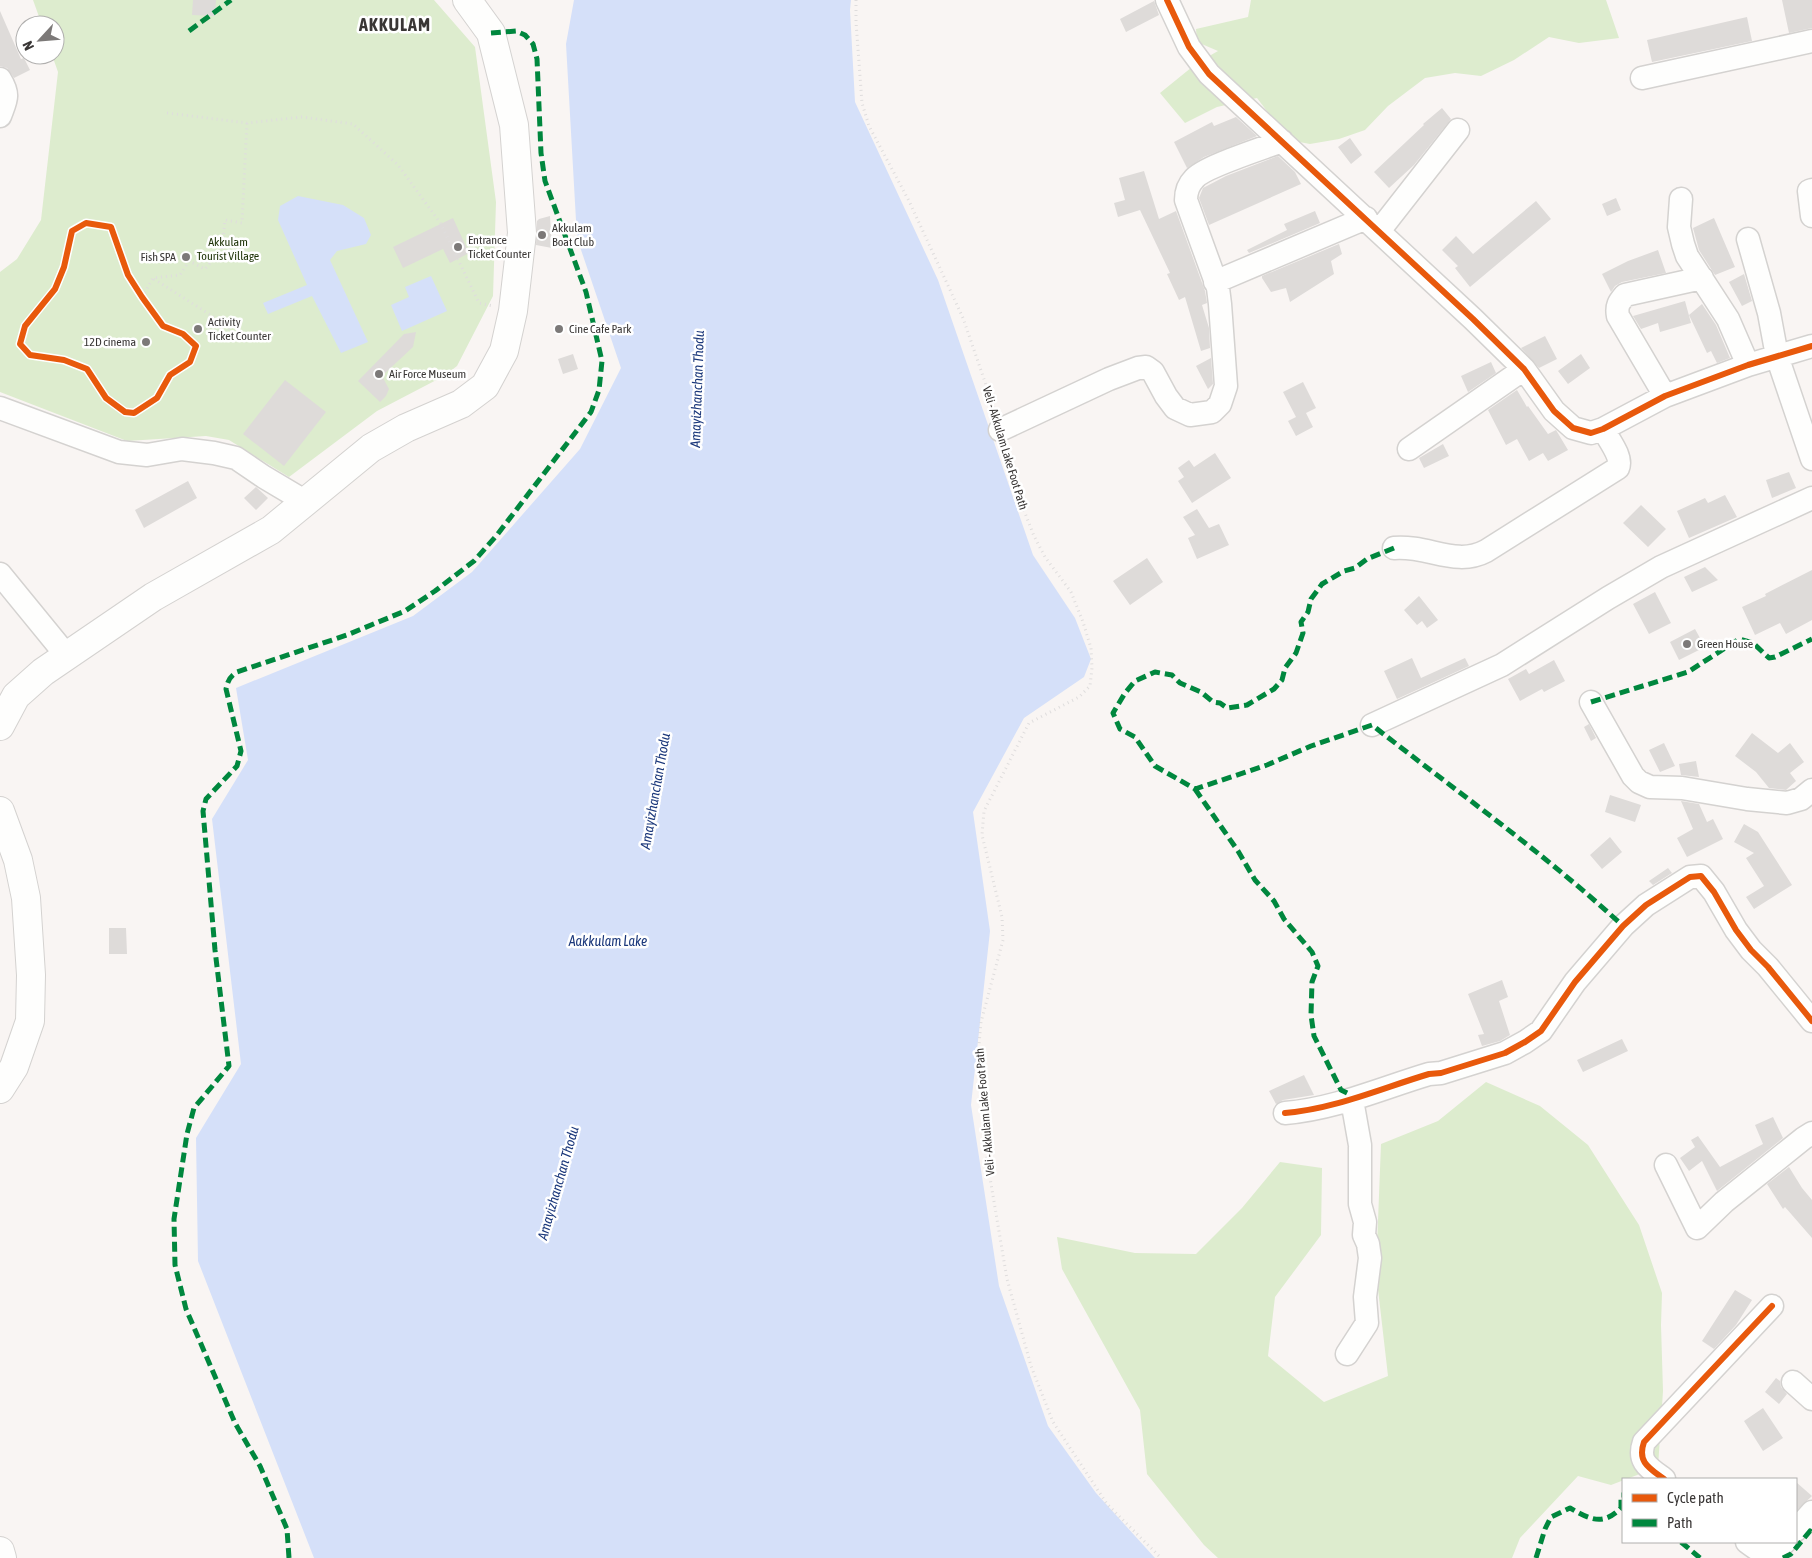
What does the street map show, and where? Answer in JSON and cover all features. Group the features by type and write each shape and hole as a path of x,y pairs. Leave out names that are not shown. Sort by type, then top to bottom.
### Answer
{"main road":[{"path":"0,726 16,696 43,672 153,597 271,530 371,448 406,428 461,404 485,386 504,351 513,310 522,233 514,125 490,33 467,0"},
{"path":"0,811 18,860 26,898 31,975 30,1021 14,1067 0,1089"},
{"path":"0,1551 2,1558"}],"street":[{"path":"1167,0 1189,47 1209,74 1372,224 1524,369 1554,410 1573,428 1592,433 1665,396 1748,365 1812,346"},
{"path":"1642,78 1812,41"},
{"path":"0,79 7,97 0,116"},
{"path":"1216,282 1372,224 1458,130"},
{"path":"1000,430 1109,379 1138,368 1146,367 1154,372 1166,396 1175,408 1190,415 1212,412 1220,404 1226,386 1220,304 1216,282 1186,200 1186,190 1194,177 1207,170 1282,141"},
{"path":"1812,190 1808,192 1812,216"},
{"path":"1680,198 1679,227 1683,244 1688,256 1728,319 1748,365"},
{"path":"1748,239 1769,313 1777,356 1812,459"},
{"path":"1665,396 1618,316 1616,308 1619,301 1625,295 1702,278"},
{"path":"1409,449 1524,369"},
{"path":"0,408 119,452 147,455 182,449 236,458 306,502"},
{"path":"1394,548 1407,547 1466,558 1478,556 1618,468 1620,464 1619,458 1603,429"},
{"path":"1372,725 1502,666 1608,598 1661,567 1812,498"},
{"path":"0,574 67,656"},
{"path":"1591,702 1633,776 1639,782 1650,787 1682,788 1747,799 1787,803 1801,799 1812,790"},
{"path":"1285,1113 1319,1108 1352,1100 1421,1076 1441,1073 1505,1053 1526,1042 1540,1031 1575,982 1623,926 1646,905 1690,877 1701,876 1714,892 1736,930 1751,950 1768,967 1812,1021"},
{"path":"1347,1354 1367,1323 1365,1297 1370,1258 1368,1244 1364,1235 1365,1222 1360,1204 1360,1145 1352,1100"},
{"path":"1666,1164 1697,1228 1731,1196 1812,1133"},
{"path":"1663,1478 1643,1461 1640,1452 1644,1442 1772,1306"},
{"path":"1793,1382 1812,1400"},
{"path":"1797,1529 1812,1512"},
{"path":"1748,1543 1759,1551 1767,1553 1773,1552 1784,1543"}],"path":[{"path":"167,113 247,123 302,117 353,124 398,165 441,224 479,303 513,310"},
{"path":"153,278 180,275 189,261 205,269 222,248 225,220 242,223 247,123"},
{"path":"142,296 153,278"},
{"path":"153,278 220,321 246,342"},
{"path":"137,289 147,304"}],"green space":[{"name":"Akkulam Tourist Village","path":"33,0 434,0 475,47 496,202 493,296 457,366 444,376 377,411 289,477 229,440 206,436 127,441 0,392 0,272 17,259 41,220 58,72 56,65 65,65 65,15 38,15"},
{"path":"1251,0 1606,0 1619,38 1579,43 1549,37 1514,60 1481,76 1455,73 1425,78 1388,106 1365,130 1339,139 1310,144 1289,140 1257,98 1217,107 1185,123 1160,93 1197,63 1218,51 1197,42 1196,29 1248,17"},
{"path":"1486,1082 1540,1106 1588,1145 1639,1225 1662,1293 1663,1391 1658,1467 1629,1478 1622,1478 1622,1481 1611,1485 1578,1476 1520,1538 1512,1558 1218,1558 1204,1545 1147,1474 1140,1410 1062,1269 1057,1237 1135,1253 1196,1254 1242,1208 1280,1162 1322,1168 1321,1235 1275,1297 1268,1356 1324,1402 1388,1376 1376,1272 1381,1144 1438,1121"}],"water":[{"name":"Aakkulam Lake","path":"574,0 851,0 855,102 938,280 1033,555 1075,618 1091,659 1084,677 1024,718 973,812 990,931 971,1105 999,1286 1048,1426 1096,1493 1155,1558 314,1558 198,1261 196,1138 241,1064 212,819 248,760 236,688 413,616 472,572 580,449 621,368 577,238 566,44"},
{"path":"298,196 343,205 364,218 371,235 366,244 337,251 330,260 368,342 341,353 312,296 268,314 263,303 307,285 278,220 280,206"},
{"path":"431,276 447,311 402,331 391,305 409,297 405,287"}],"building":[{"path":"193,0 216,0 215,16 192,15"},
{"path":"1782,0 1812,0 1812,28 1789,33"},
{"path":"1154,1 1159,15 1126,32 1120,19"},
{"path":"0,11 15,45 15,65 28,65 30,70 14,78 7,68 0,66"},
{"path":"1747,17 1752,41 1652,62 1647,40"},
{"path":"1442,108 1451,119 1414,165 1389,188 1374,172"},
{"path":"1236,117 1257,136 1204,157 1187,168 1174,142 1212,122 1214,126"},
{"path":"1350,138 1362,155 1351,164 1338,147"},
{"path":"1278,156 1295,172 1301,184 1209,225 1199,198 1203,188 1226,176"},
{"path":"1144,171 1159,219 1176,211 1205,291 1207,303 1202,305 1209,328 1210,348 1201,351 1185,297 1179,300 1167,274 1170,273 1140,210 1118,217 1114,203 1125,200 1119,178"},
{"path":"1616,198 1621,210 1607,216 1602,204"},
{"path":"1536,201 1551,219 1470,287 1455,268 1458,266 1442,250 1456,236 1473,254"},
{"path":"1315,211 1320,223 1249,253 1247,250 1287,230 1284,224"},
{"name":"Akkulam Boat Club","path":"550,216 552,248 536,245 537,221"},
{"path":"453,218 469,253 450,263 443,249 403,268 393,247"},
{"path":"1714,218 1735,267 1715,275 1699,250 1693,228"},
{"path":"1339,244 1342,254 1331,261 1334,274 1290,302 1286,288 1271,292 1262,278 1262,276"},
{"path":"1658,250 1666,273 1622,282 1615,286 1611,292 1602,274 1628,261"},
{"path":"1744,274 1752,301 1742,306 1729,282"},
{"path":"1685,301 1691,323 1660,332 1658,323 1641,329 1633,316"},
{"path":"1702,304 1716,325 1730,358 1717,363 1711,351 1707,353 1689,315"},
{"path":"416,332 413,347 382,376 389,389 386,396 380,402 358,381 404,334"},
{"path":"1545,336 1557,359 1539,368 1521,348"},
{"path":"573,354 578,369 563,374 558,359"},
{"path":"1581,354 1590,368 1568,384 1558,371"},
{"path":"1211,358 1213,384 1208,389 1196,366"},
{"path":"1491,362 1496,373 1468,392 1461,376"},
{"path":"285,380 326,412 284,466 243,434"},
{"path":"1303,382 1316,408 1306,413 1313,427 1296,436 1288,421 1296,417 1283,392"},
{"path":"1517,390 1527,407 1548,434 1556,430 1568,450 1548,461 1543,453 1529,461 1517,439 1506,445 1488,410"},
{"path":"1443,444 1449,456 1424,468 1419,458"},
{"path":"1215,453 1231,478 1192,503 1178,481 1184,477 1178,468 1189,460 1194,467"},
{"path":"1789,472 1796,488 1772,498 1766,480"},
{"path":"188,481 197,498 144,528 135,510"},
{"path":"256,487 268,498 256,510 244,498"},
{"path":"1725,495 1737,517 1689,538 1677,511 1705,498 1708,503"},
{"path":"1641,505 1666,529 1648,547 1623,523"},
{"path":"1197,509 1209,528 1219,524 1229,545 1197,559 1188,538 1195,535 1183,517"},
{"path":"1147,558 1163,582 1130,605 1113,581"},
{"path":"1705,567 1718,580 1692,592 1684,577"},
{"path":"1812,570 1812,620 1786,634 1780,623 1755,635 1742,607"},
{"path":"1655,592 1671,623 1649,634 1633,604"},
{"path":"1419,596 1438,620 1427,628 1422,621 1417,625 1404,610"},
{"name":"Green House","path":"1695,629 1705,647 1679,660 1670,642"},
{"path":"1412,658 1421,678 1465,658 1469,666 1397,699 1384,671"},
{"path":"1554,660 1565,681 1544,692 1542,689 1520,701 1508,679 1526,669 1529,674"},
{"path":"1589,724 1596,738 1591,741 1584,727"},
{"path":"1752,733 1778,753 1790,743 1804,762 1790,773 1796,781 1786,790 1769,788 1756,772 1735,756"},
{"path":"1664,743 1675,766 1660,772 1649,750"},
{"path":"1696,761 1699,777 1681,775 1679,764"},
{"path":"1610,795 1641,805 1635,822 1605,812"},
{"path":"1681,801 1699,804 1707,822 1713,819 1723,839 1687,857 1677,838 1693,829"},
{"path":"1744,824 1758,832 1792,885 1754,909 1746,897 1764,886 1746,858 1754,853 1734,842"},
{"path":"1610,837 1622,852 1602,869 1590,855"},
{"path":"1668,868 1672,873 1653,885 1649,881"},
{"path":"109,928 126,928 127,954 109,954"},
{"path":"1502,980 1508,997 1499,1001 1510,1035 1500,1041 1482,1046 1478,1035 1484,1034 1468,994"},
{"path":"1622,1039 1628,1051 1583,1072 1577,1060"},
{"path":"1304,1075 1314,1095 1283,1100 1276,1104 1269,1091"},
{"path":"1773,1117 1783,1138 1717,1191 1702,1161 1689,1171 1680,1158 1695,1147 1691,1140 1698,1136 1720,1167 1763,1144 1755,1125"},
{"path":"1789,1167 1812,1200 1812,1238 1785,1207 1783,1209 1767,1184"},
{"path":"1735,1290 1752,1300 1736,1325 1714,1349 1702,1341"},
{"path":"1776,1378 1780,1381 1781,1387 1787,1394 1779,1404 1765,1392"},
{"path":"1763,1408 1783,1438 1763,1451 1744,1421"},
{"path":"1797,1483 1812,1496 1797,1510"}],"marked path":[{"path":"189,31 231,0"},
{"path":"289,1558 287,1529 260,1466 235,1423 186,1309 175,1265 174,1219 187,1134 194,1108 229,1066 215,950 203,811 206,799 237,766 241,751 226,689 228,681 232,676 237,672 347,635 405,611 435,591 474,561 497,535 591,412 599,390 602,361 586,292 545,181 541,153 537,59 533,44 525,35 516,31 491,33"},
{"path":"1394,548 1367,559 1355,568 1344,571 1322,584 1311,599 1308,612 1301,622 1303,633 1296,653 1285,668 1282,680 1274,689 1247,705 1227,708 1220,703 1213,702 1201,692 1180,683 1172,675 1155,672 1135,681 1125,693 1113,713 1120,729 1135,737 1155,766 1195,789 1267,765 1311,746 1372,725 1531,848 1623,926"},
{"path":"1591,702 1688,672 1739,639 1753,643 1769,658 1775,657 1812,639"},
{"path":"1195,789 1238,851 1255,880 1274,901 1284,919 1312,952 1318,966 1312,982 1311,1015 1314,1036 1341,1090 1351,1095 1352,1100"},
{"path":"1536,1558 1545,1529 1551,1517 1570,1508 1584,1516 1602,1519 1615,1514 1621,1508 1622,1495"},
{"path":"1783,1558 1791,1554 1810,1531 1812,1534"},
{"path":"1682,1543 1700,1558"}],"cycle path":[{"path":"1167,0 1189,47 1209,74 1473,319 1524,369 1554,411 1573,428 1591,433 1603,429 1665,396 1748,365 1812,346"},
{"path":"86,223 111,227 128,275 142,297 163,326 183,334 196,346 190,362 170,375 157,398 134,413 125,412 106,398 87,369 64,360 30,355 20,344 25,326 55,289 64,267 72,231 86,223"},
{"path":"1285,1113 1340,1103 1429,1074 1441,1073 1505,1053 1525,1042 1541,1031 1575,982 1623,926 1646,905 1690,877 1701,876 1714,892 1736,930 1751,950 1768,967 1812,1021"},
{"path":"1663,1478 1649,1468 1643,1460 1642,1449 1644,1442 1772,1306"}],"place":[{"name":"Akkulam Boat Club","path":"542,235"},
{"name":"Entrance Ticket Counter","path":"458,247"},
{"name":"Fish SPA","path":"186,257"},
{"name":"Activity Ticket Counter","path":"198,329"},
{"name":"Cine Cafe Park","path":"559,329"},
{"name":"12D cinema","path":"146,342"},
{"name":"Air Force Museum","path":"379,374"},
{"name":"Green House","path":"1687,644"}],"district":[{"name":"AKKULAM","path":"395,24"}],"water label":[{"name":"Amayizhanchan Thodu","path":"697,389"},
{"name":"Amayizhanchan Thodu","path":"655,791"},
{"name":"Amayizhanchan Thodu","path":"558,1183"}]}
